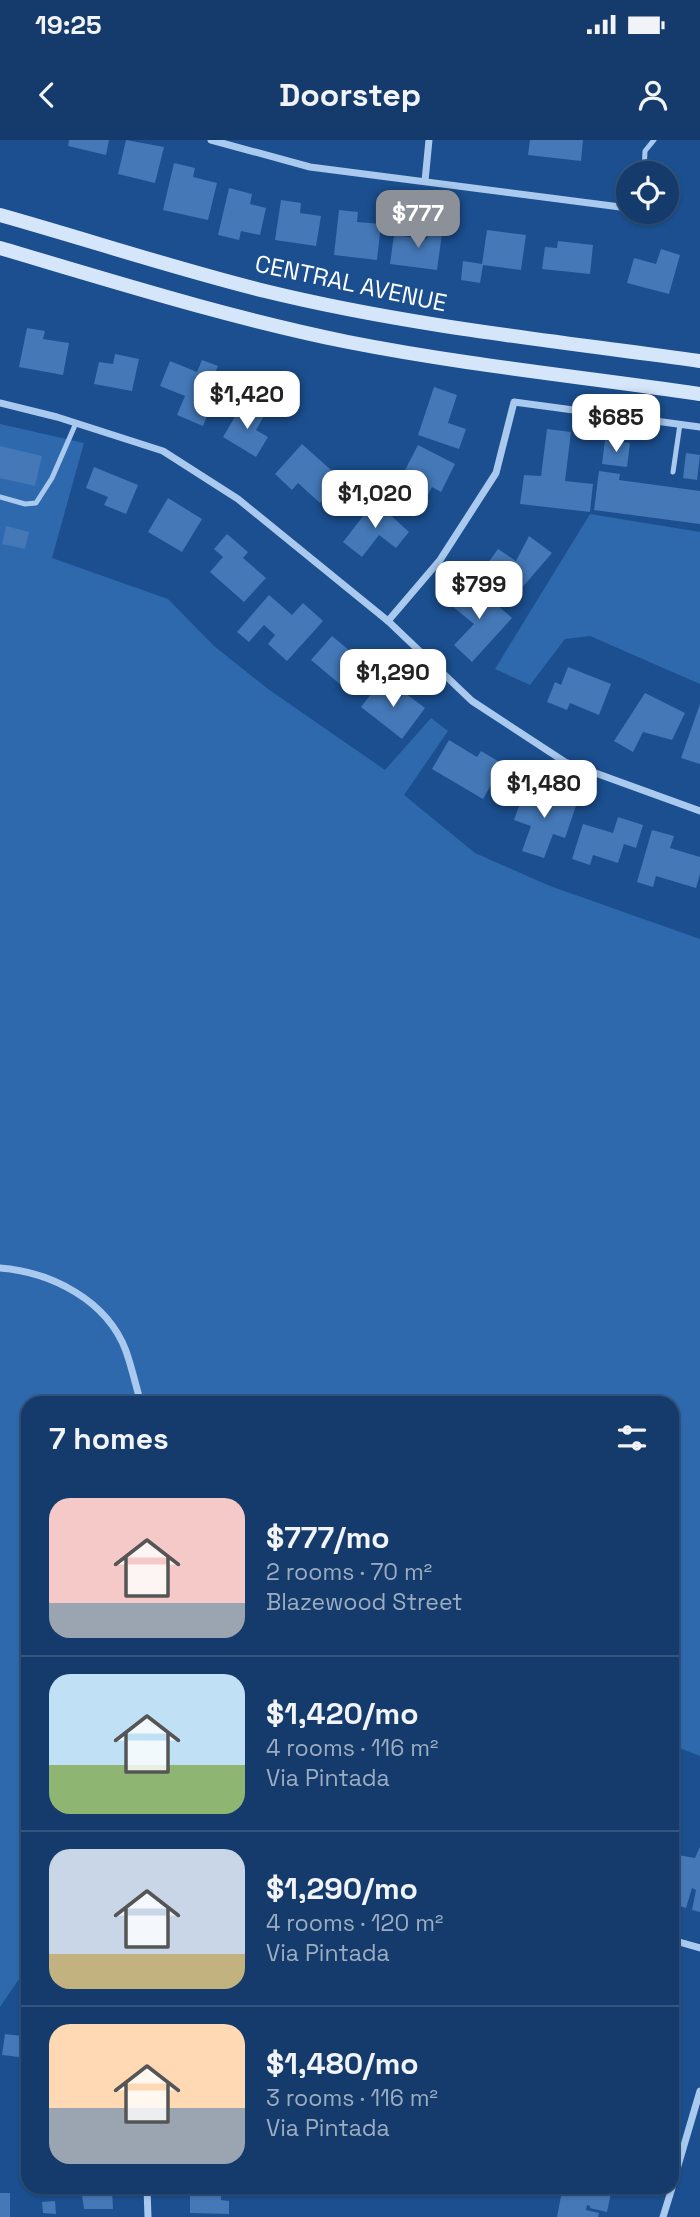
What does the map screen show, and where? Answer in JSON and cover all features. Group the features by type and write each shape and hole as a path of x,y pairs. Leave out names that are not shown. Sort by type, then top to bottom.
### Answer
{"main road":[{"name":"CENTRAL AVENUE","path":"0,215 265,291 356,310 486,333 700,361"},
{"path":"0,248 257,322 350,342 482,365 700,394"}],"street":[{"path":"211,140 310,167 616,206"},
{"path":"425,181 429,140"},
{"path":"388,621 440,560 495,473 514,402 700,427"},
{"path":"0,403 76,423 163,452 238,499 388,621 472,701 565,762 700,811"},
{"path":"0,1268 46,1277 72,1289 95,1307 114,1329 123,1346 139,1396"},
{"path":"679,1942 700,1948"},
{"path":"679,2163 700,2091"},
{"path":"148,2194 148,2217"},
{"path":"663,2217 670,2194"}],"lane":[{"path":"645,161 645,151 654,140"},
{"path":"0,497 25,504 36,503 52,478 76,423"},
{"path":"673,472 680,424"}],"shaded area":[{"path":"0,424 84,443 52,558 168,599 214,646 268,689 385,770 431,718 448,731 404,795 475,853 550,886 700,939 700,1756 679,1748 679,1396 21,1396 21,1976 0,2007"},
{"path":"590,514 700,532 700,684 590,636 565,639 530,685 495,669"}],"building":[{"path":"69,140 109,140 106,155 68,146"},
{"path":"126,140 164,147 155,183 118,174"},
{"path":"530,140 583,140 581,161 528,155"},
{"path":"174,163 195,168 193,177 217,183 208,220 163,210"},
{"path":"229,188 252,194 250,204 266,208 260,235 241,231 239,240 218,235"},
{"path":"281,200 301,203 300,213 321,216 316,246 275,240"},
{"path":"339,210 358,212 357,222 381,224 377,260 334,255"},
{"path":"429,224 443,226 437,270 390,264 394,235 427,239"},
{"path":"487,230 526,235 521,270 483,265 480,283 461,280 463,261 482,264"},
{"path":"558,241 593,245 590,274 542,269 545,247 557,248"},
{"path":"661,249 680,255 669,294 627,283 634,258 656,264"},
{"path":"27,328 45,331 43,339 69,343 63,375 19,367"},
{"path":"115,354 139,359 132,391 94,384 99,362 113,364"},
{"path":"202,360 218,366 210,385 218,388 203,426 177,415 185,396 160,386 170,361 197,372"},
{"path":"434,387 457,395 448,423 466,429 459,449 418,435"},
{"path":"243,403 264,416 256,430 268,437 256,457 223,437"},
{"path":"547,429 571,432 565,481 593,484 590,512 520,504 524,475 541,476"},
{"path":"605,440 630,443 627,467 602,464"},
{"path":"302,444 341,479 320,503 298,483 292,490 275,474"},
{"path":"418,445 455,464 441,492 432,487 419,512 391,497"},
{"path":"0,446 42,456 35,486 0,478"},
{"path":"686,453 700,455 697,480 683,478"},
{"path":"94,467 138,485 126,514 104,505 108,497 86,488"},
{"path":"599,471 620,474 619,480 700,491 700,524 594,510"},
{"path":"168,498 202,519 182,552 148,532"},
{"path":"375,501 409,532 396,548 379,535 362,557 343,542"},
{"path":"6,526 29,532 25,549 2,544"},
{"path":"227,534 248,552 243,558 266,578 244,602 210,572 223,557 214,549"},
{"path":"529,536 552,553 520,590 485,567 498,549 516,561"},
{"path":"471,582 512,618 472,662 454,645 474,624 452,606"},
{"path":"269,595 292,615 303,603 323,621 287,661 268,644 275,635 264,625 249,642 237,632"},
{"path":"332,636 350,651 341,661 346,666 360,649 376,663 361,679 358,676 347,690 311,660"},
{"path":"568,667 611,684 599,715 570,703 567,710 547,702 555,682 561,685"},
{"path":"381,681 401,697 405,693 425,708 402,739 361,707"},
{"path":"645,693 685,713 672,740 643,732 633,752 614,741"},
{"path":"700,704 700,764 681,758"},
{"path":"449,740 477,757 481,751 503,764 483,799 432,769"},
{"path":"525,789 554,800 557,793 578,800 565,838 553,834 544,858 522,851 531,826 514,820"},
{"path":"618,817 643,825 636,848 624,844 618,863 593,855 590,865 572,859 583,824 613,833"},
{"path":"652,830 674,836 670,848 700,857 700,874 696,888 656,876 653,887 637,882"},
{"path":"700,1847 700,1912 692,1910 696,1890 692,1888 686,1908 679,1906 679,1855 695,1858"},
{"path":"5,2034 21,2036 21,2057 2,2055"},
{"path":"0,2193 10,2193 10,2217 0,2217"},
{"path":"82,2194 112,2194 113,2209 84,2209"},
{"path":"190,2194 221,2194 221,2200 229,2201 229,2214 190,2213"},
{"path":"561,2194 611,2194 607,2212 587,2205 586,2210 599,2213 598,2217 557,2217"},
{"path":"55,2201 56,2214 43,2213 42,2202"}]}
